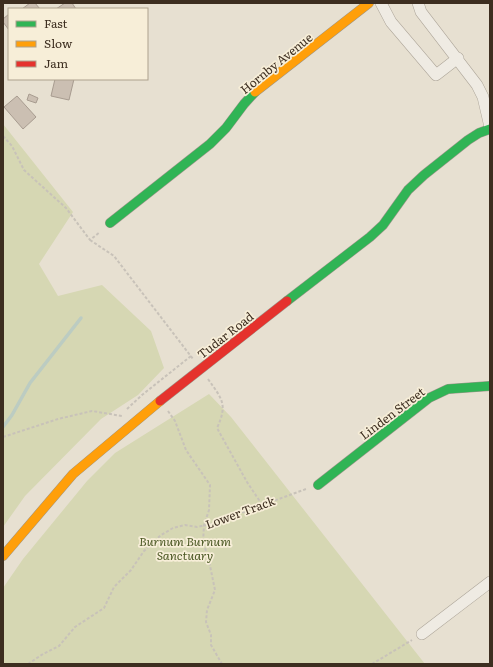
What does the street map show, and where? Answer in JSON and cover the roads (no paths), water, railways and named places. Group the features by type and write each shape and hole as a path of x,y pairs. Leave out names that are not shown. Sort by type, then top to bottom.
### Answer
{"street":[{"name":"Hornby Avenue","path":"110,223 210,144 226,128 254,93 370,3"},
{"path":"381,3 391,22 436,75 458,58"},
{"path":"418,3 421,12 458,58 477,85 483,97 490,128"},
{"name":"Tudar Road","path":"3,556 73,474 160,400 370,238 383,225 408,190 424,175 468,140 490,128"},
{"name":"Linden Street","path":"318,485 429,398 448,390 490,386"},
{"path":"422,634 490,582"}],"waterway":[{"path":"3,427 12,415 30,383 81,318"}],"park label":[{"name":"Burnum Burnum Sanctuary","path":"185,548"}]}
